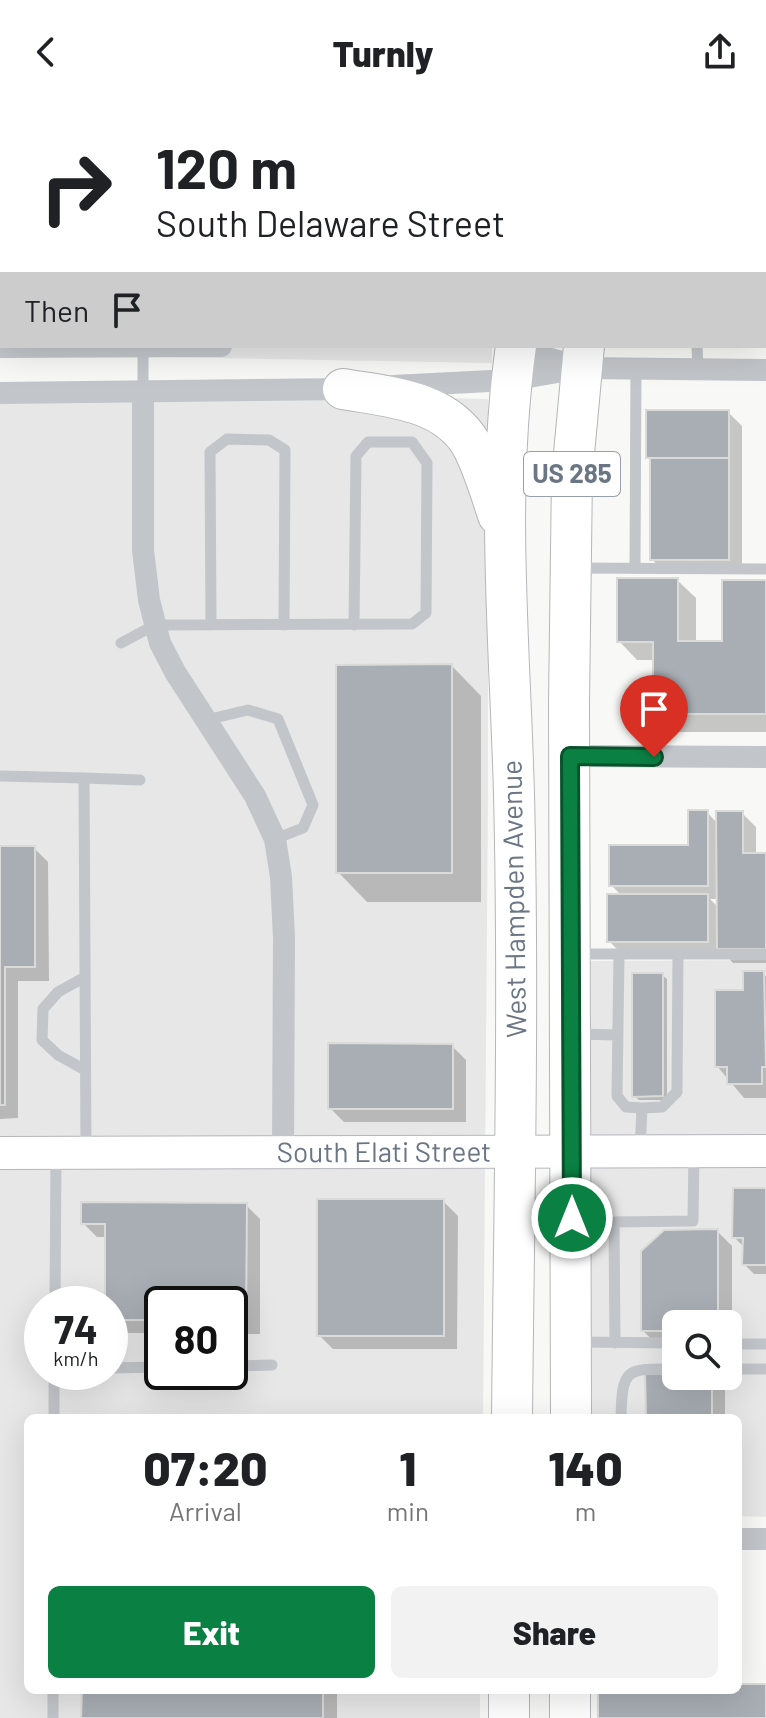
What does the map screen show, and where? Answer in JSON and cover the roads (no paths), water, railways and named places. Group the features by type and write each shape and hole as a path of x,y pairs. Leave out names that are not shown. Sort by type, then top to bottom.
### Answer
{"highway":[{"name":"West Hampden Avenue","path":"511,355 504,530 514,795 512,1414"},
{"name":"West Hampden Avenue","path":"571,1414 572,475 583,357"},
{"path":"343,389 408,401 451,420 470,442 504,530"},
{"path":"509,1694 509,1718"},
{"path":"570,1694 570,1718"}],"street":[{"path":"0,393 343,389 511,355 583,357 636,368 766,370"},
{"path":"511,355 583,357"},
{"path":"143,392 143,550 149,600 160,643 175,672 255,796 275,839 281,877 284,938 283,1151"},
{"path":"570,756 766,757"},
{"name":"South Elati Street","path":"0,1153 766,1151"},
{"path":"742,1539 766,1539"}],"lane":[{"path":"143,348 143,392"},
{"path":"697,348 698,369"},
{"path":"635,568 636,368"},
{"path":"211,625 210,452 227,439 269,440 285,450 284,625"},
{"path":"121,643 155,625 354,625 412,624 426,613 427,463 412,442 368,442 356,456 354,625"},
{"path":"571,568 766,569"},
{"path":"206,720 248,710 278,719 313,805 303,828 275,839"},
{"path":"0,776 140,780"},
{"path":"57,1286 71,1152 85,1070 84,778"},
{"path":"571,954 766,954"},
{"path":"619,954 617,1096 626,1107 642,1108 662,1107 677,1092 678,954"},
{"path":"85,977 58,992 43,1009 42,1040 58,1055 85,1070"},
{"path":"571,1034 618,1035"},
{"path":"640,1151 642,1108"},
{"path":"615,1343 614,1222 693,1221 694,1151"},
{"path":"571,1342 662,1343"},
{"path":"742,1344 766,1344"},
{"path":"248,1366 272,1365"},
{"path":"621,1414 623,1383 628,1375 636,1369 662,1369"},
{"path":"742,1369 766,1369"},
{"path":"54,1390 54,1414"},
{"path":"53,1694 53,1718"}]}
